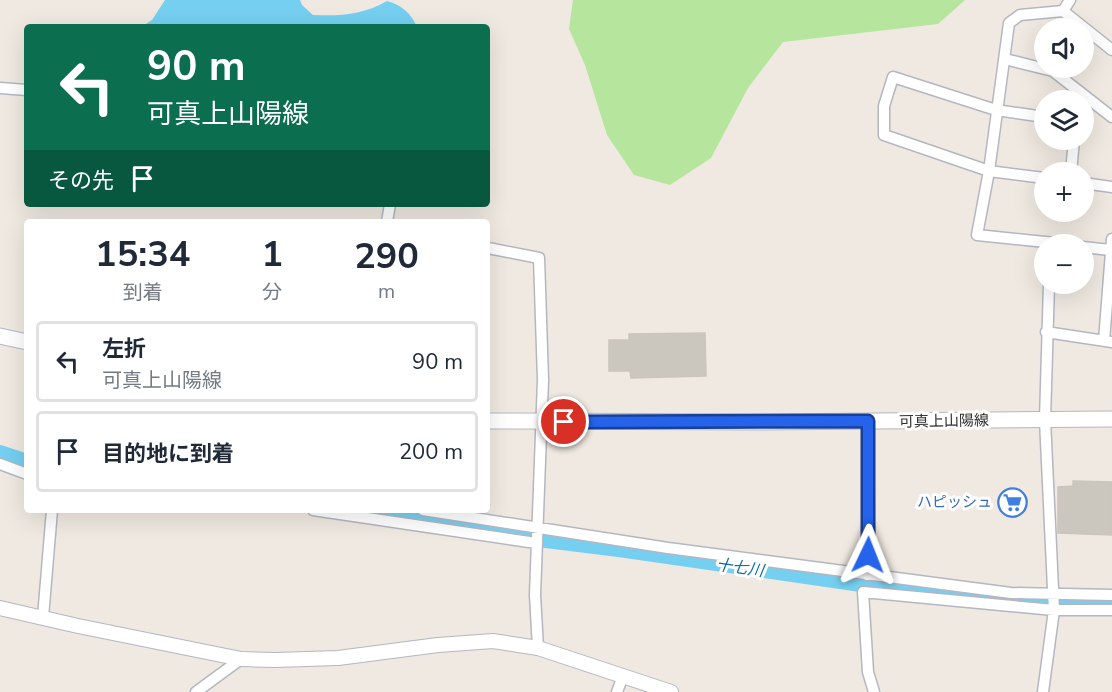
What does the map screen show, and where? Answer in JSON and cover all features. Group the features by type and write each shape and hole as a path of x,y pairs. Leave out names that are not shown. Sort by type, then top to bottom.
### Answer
{"main road":[{"path":"0,336 24,341"},
{"name":"可真上山陽線","path":"490,421 1112,419"}],"street":[{"path":"1063,11 1070,0"},
{"path":"1034,242 977,235 989,171 1009,23 1020,15 1063,11 1112,50"},
{"path":"1005,59 1053,71 1112,117"},
{"path":"1034,116 996,110 893,78 884,106 884,135 989,171 1034,177"},
{"path":"0,88 24,90"},
{"path":"1094,185 1112,187"},
{"path":"1046,332 1108,341 1111,244 1094,246"},
{"path":"490,248 539,258 543,380 535,595 538,648"},
{"path":"1043,692 1054,610 1044,420 1048,294"},
{"path":"867,575 868,421"},
{"path":"0,464 24,473"},
{"path":"43,617 52,513"},
{"path":"333,513 536,543"},
{"path":"442,513 867,575 1011,593 1112,595"},
{"path":"874,692 868,672 863,592 1054,610 1112,610"},
{"path":"0,608 242,659 338,658 438,645 493,641 538,648 671,692"},
{"path":"195,692 242,659"},
{"path":"617,692 623,676"}],"green space":[{"path":"573,0 965,0 938,24 783,42 748,88 711,158 670,185 634,175 607,135 585,65 569,29"}],"water":[{"path":"165,0 300,0 313,15 343,15 360,12 387,1 405,10 415,24 146,24 152,20"}],"building":[{"path":"705,333 706,376 631,378 630,371 609,371 609,340 629,340 629,334"},
{"path":"1073,481 1112,482 1112,535 1058,533 1058,487 1073,486"}],"waterway":[{"name":"十七川","path":"0,454 24,462"},
{"name":"十七川","path":"388,513 522,536 875,585 999,599 1112,602"}],"place":[{"name":"ハピッシュ","path":"1013,502"}],"route":[{"path":"564,422 868,421 868,555"}]}
